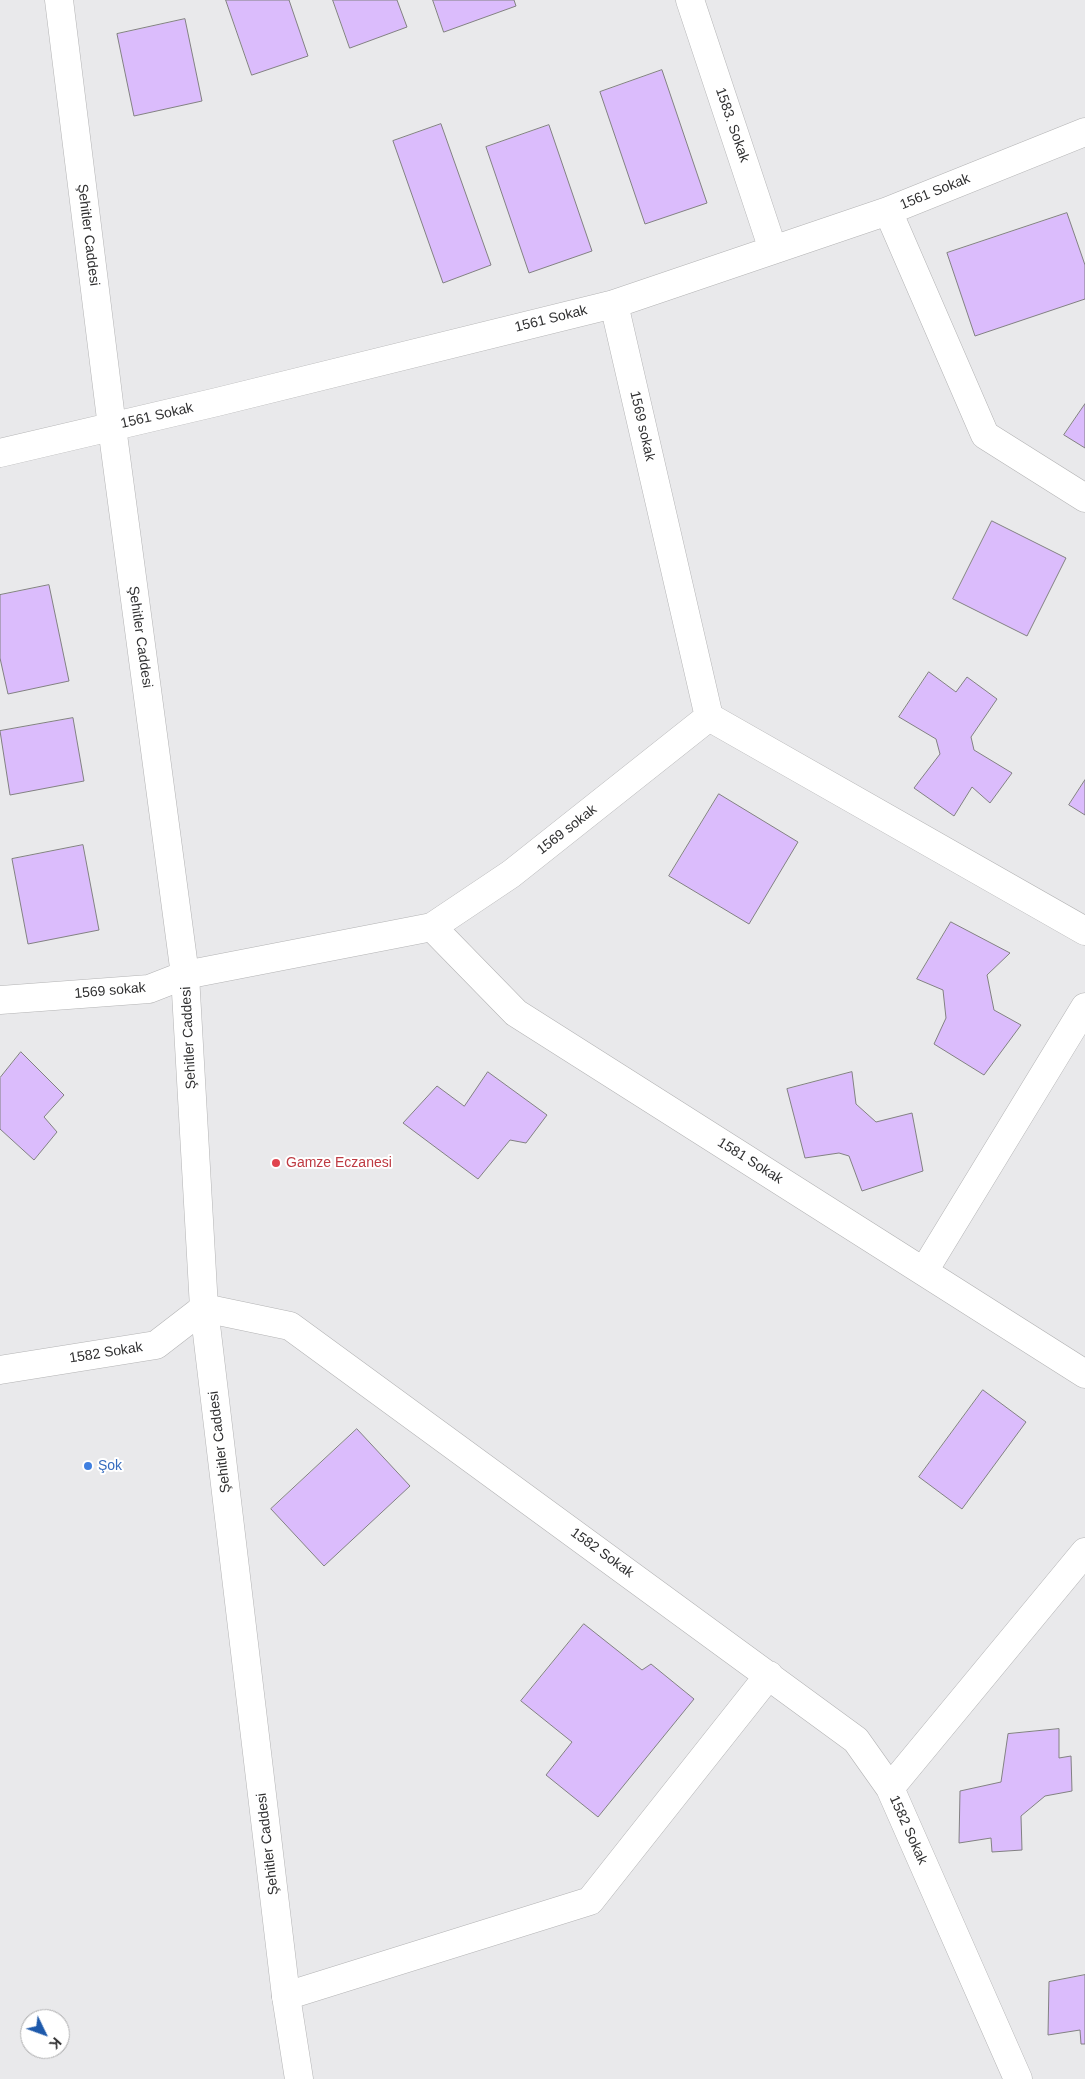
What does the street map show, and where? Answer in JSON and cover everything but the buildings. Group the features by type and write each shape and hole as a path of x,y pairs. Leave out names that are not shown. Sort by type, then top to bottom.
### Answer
{"street":[{"name":"Şehitler Caddesi","path":"59,0 112,427 185,975 204,1308 286,1996 299,2079"},
{"name":"1583. Sokak","path":"690,0 772,250"},
{"name":"1561 Sokak","path":"0,454 614,304 888,211 1085,132"},
{"path":"888,211 985,435 1085,498"},
{"name":"1569 sokak","path":"0,1000 149,989 185,975 432,927 511,874 709,718 614,304"},
{"path":"709,718 1085,930"},
{"name":"1581 Sokak","path":"432,927 516,1013 1085,1374"},
{"path":"924,1271 1085,1007"},
{"name":"1582 Sokak","path":"0,1370 156,1345 204,1308 290,1326 856,1740 890,1788 1018,2079"},
{"path":"890,1788 1085,1552"},
{"path":"286,1996 590,1901 769,1676"}],"place":[{"name":"Gamze Eczanesi","path":"276,1163"},
{"name":"Şok","path":"88,1466"}]}
